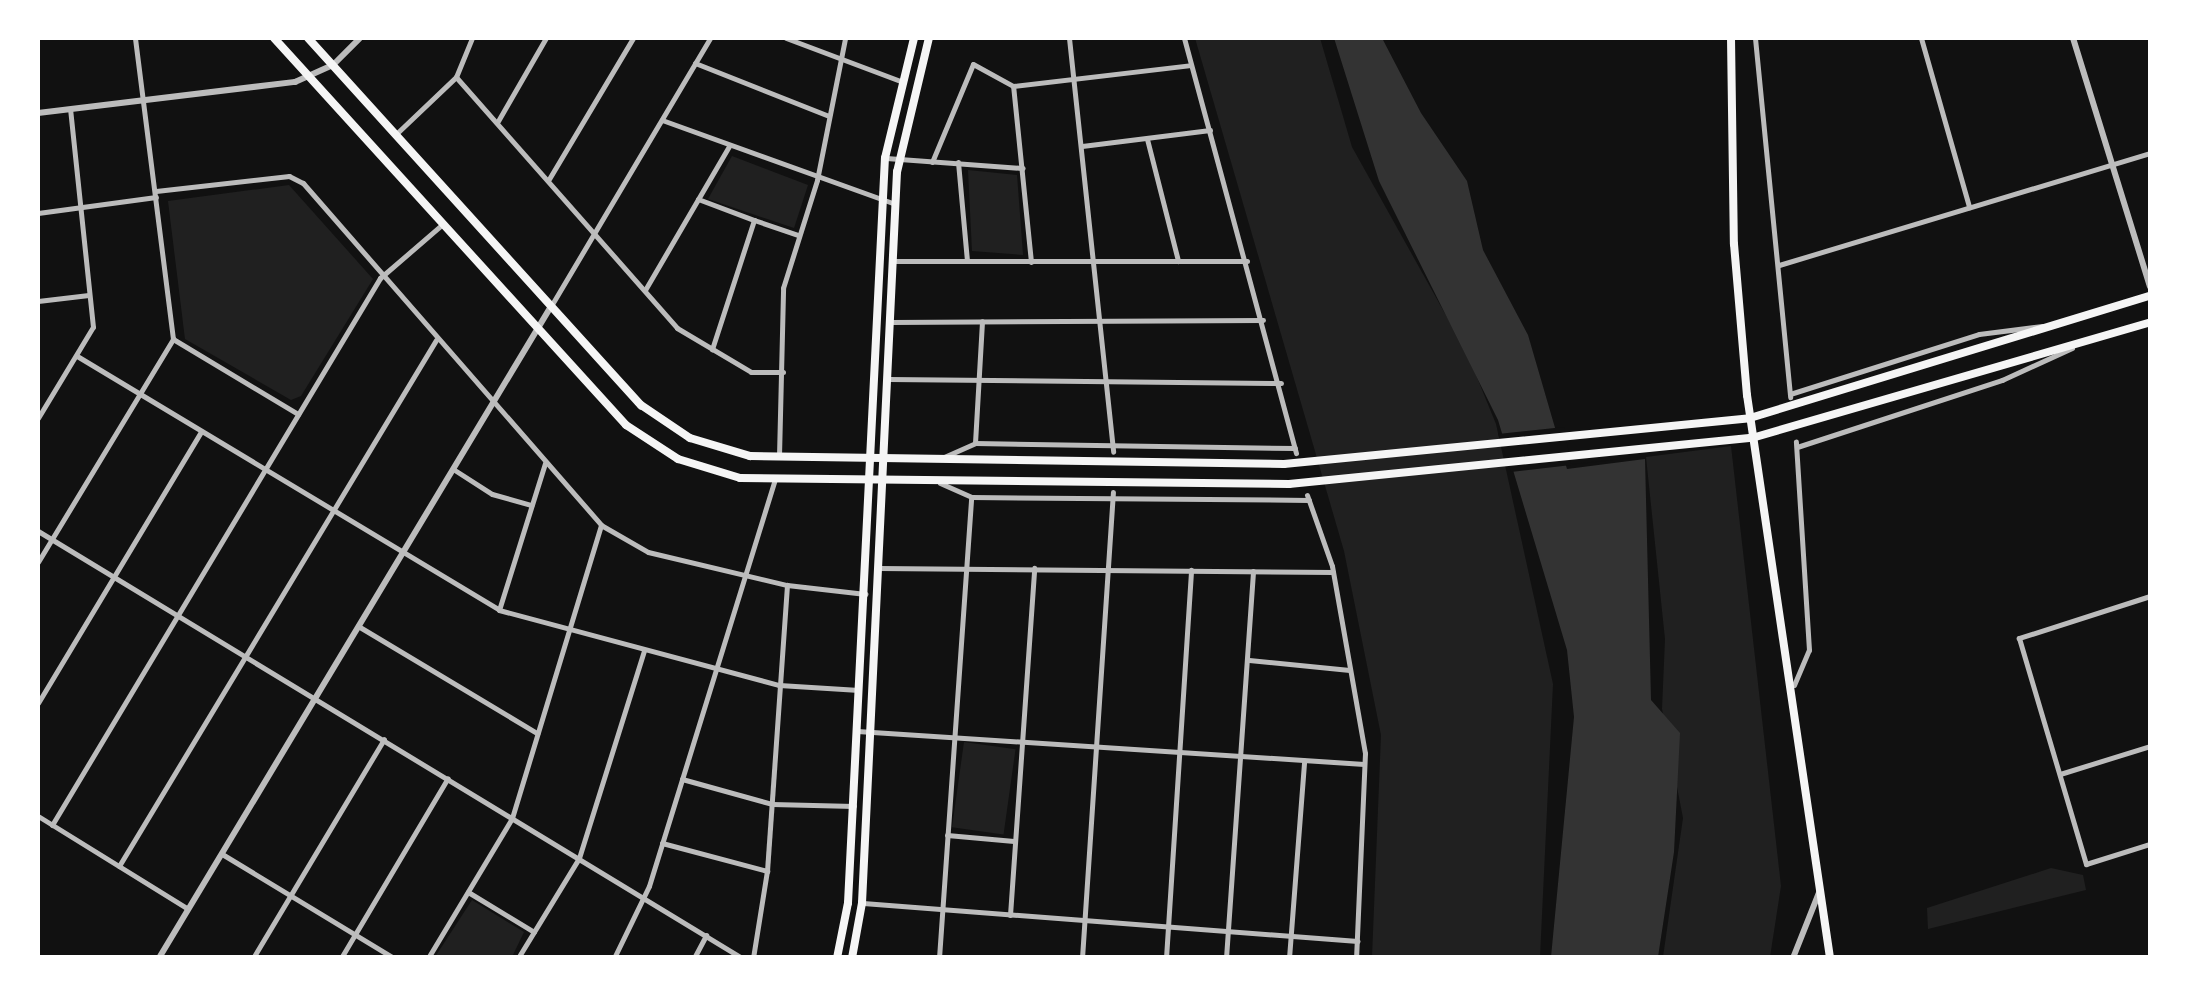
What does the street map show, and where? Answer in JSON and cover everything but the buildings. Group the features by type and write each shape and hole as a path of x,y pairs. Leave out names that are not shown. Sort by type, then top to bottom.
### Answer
{"main road":[{"path":"274,38 616,415 657,447 713,472 774,481 872,482 1350,478 1752,438 2150,322"},
{"path":"308,38 550,308 657,418 709,445 780,456 1344,460 1708,423 1750,418 2150,296"},
{"path":"837,958 848,903 854,806 885,158 914,38"},
{"path":"852,958 862,903 886,482 895,204 899,159 929,38"},
{"path":"1731,38 1734,244 1752,438 1794,685 1830,958"}],"street":[{"path":"38,562 173,339 135,38"},
{"path":"38,113 311,77 333,65 360,38"},
{"path":"395,135 456,77 472,38"},
{"path":"498,122 546,38"},
{"path":"549,179 633,38"},
{"path":"159,958 710,38"},
{"path":"786,38 903,82"},
{"path":"780,456 784,288 816,180 845,38"},
{"path":"1069,38 1112,448"},
{"path":"942,458 975,443 1296,450 1281,383 1184,38"},
{"path":"1768,38 1756,40 1790,396 1979,334 2052,326"},
{"path":"1921,38 1969,207"},
{"path":"2074,38 2150,286"},
{"path":"695,63 829,116"},
{"path":"932,162 973,64 1013,86 1191,64"},
{"path":"456,77 678,328 752,372 783,372"},
{"path":"1013,86 1031,262"},
{"path":"38,418 94,327 70,109"},
{"path":"662,120 816,180 895,204"},
{"path":"1082,146 1210,130"},
{"path":"1147,139 1178,262"},
{"path":"644,292 729,146"},
{"path":"1779,265 2150,153"},
{"path":"885,158 1022,168"},
{"path":"958,162 968,260"},
{"path":"38,213 290,176 303,183 380,278 601,525 648,552 787,585 864,594"},
{"path":"698,199 800,236"},
{"path":"712,349 754,220"},
{"path":"52,825 380,278 444,223"},
{"path":"892,261 1246,260"},
{"path":"38,302 89,295"},
{"path":"890,322 1262,320"},
{"path":"975,443 982,321"},
{"path":"173,339 298,414"},
{"path":"119,866 436,340"},
{"path":"1794,685 1809,650 1797,444 2002,380 2084,342"},
{"path":"76,356 499,610 779,685 859,690"},
{"path":"888,379 1281,383"},
{"path":"38,702 202,432"},
{"path":"499,610 546,463"},
{"path":"453,469 492,494 531,505"},
{"path":"935,480 970,496 1308,498 1332,572 1364,764 1356,958"},
{"path":"614,958 644,898 774,481"},
{"path":"1082,958 1113,495"},
{"path":"939,958 970,496"},
{"path":"428,958 512,818 601,525"},
{"path":"38,531 742,958"},
{"path":"879,568 1332,572"},
{"path":"1010,914 1034,568"},
{"path":"1166,958 1191,570"},
{"path":"1226,958 1253,571"},
{"path":"752,958 767,871 787,585"},
{"path":"2150,596 2019,638 2086,864 2150,844"},
{"path":"358,626 537,734"},
{"path":"518,958 578,858 644,650"},
{"path":"1248,660 1350,670"},
{"path":"858,730 1364,764"},
{"path":"253,958 384,740"},
{"path":"2060,774 2150,746"},
{"path":"1289,958 1304,761"},
{"path":"341,958 448,778"},
{"path":"682,779 772,804 854,806"},
{"path":"38,816 188,909"},
{"path":"947,835 1015,841"},
{"path":"662,843 767,871"},
{"path":"222,854 394,958"},
{"path":"1792,958 1822,886"},
{"path":"468,891 534,932"},
{"path":"862,903 1358,941"},
{"path":"694,958 706,936"}],"shaded area":[{"path":"1195,38 1320,38 1352,147 1467,353 1496,424 1553,684 1540,957 1372,957 1381,735 1344,551"},
{"path":"1334,38 1382,38 1421,113 1467,181 1483,250 1528,335 1567,469 1645,459 1651,700 1680,733 1674,852 1658,957 1551,957 1574,717 1567,650 1498,420 1379,181"},
{"path":"732,156 808,185 794,228 708,199"},
{"path":"968,170 1017,175 1023,255 972,251"},
{"path":"289,185 373,279 301,396 291,400 185,339 168,201"},
{"path":"1731,446 1781,886 1770,957 1663,957 1683,818 1662,709 1665,639 1646,457"},
{"path":"964,742 1015,749 1004,834 952,827"},
{"path":"2051,868 2083,875 2086,890 1928,929 1927,908"},
{"path":"472,900 524,932 512,957 435,957"}],"pier":[{"path":"1564,427 1571,464 1649,456 1511,472 1498,434"}]}
